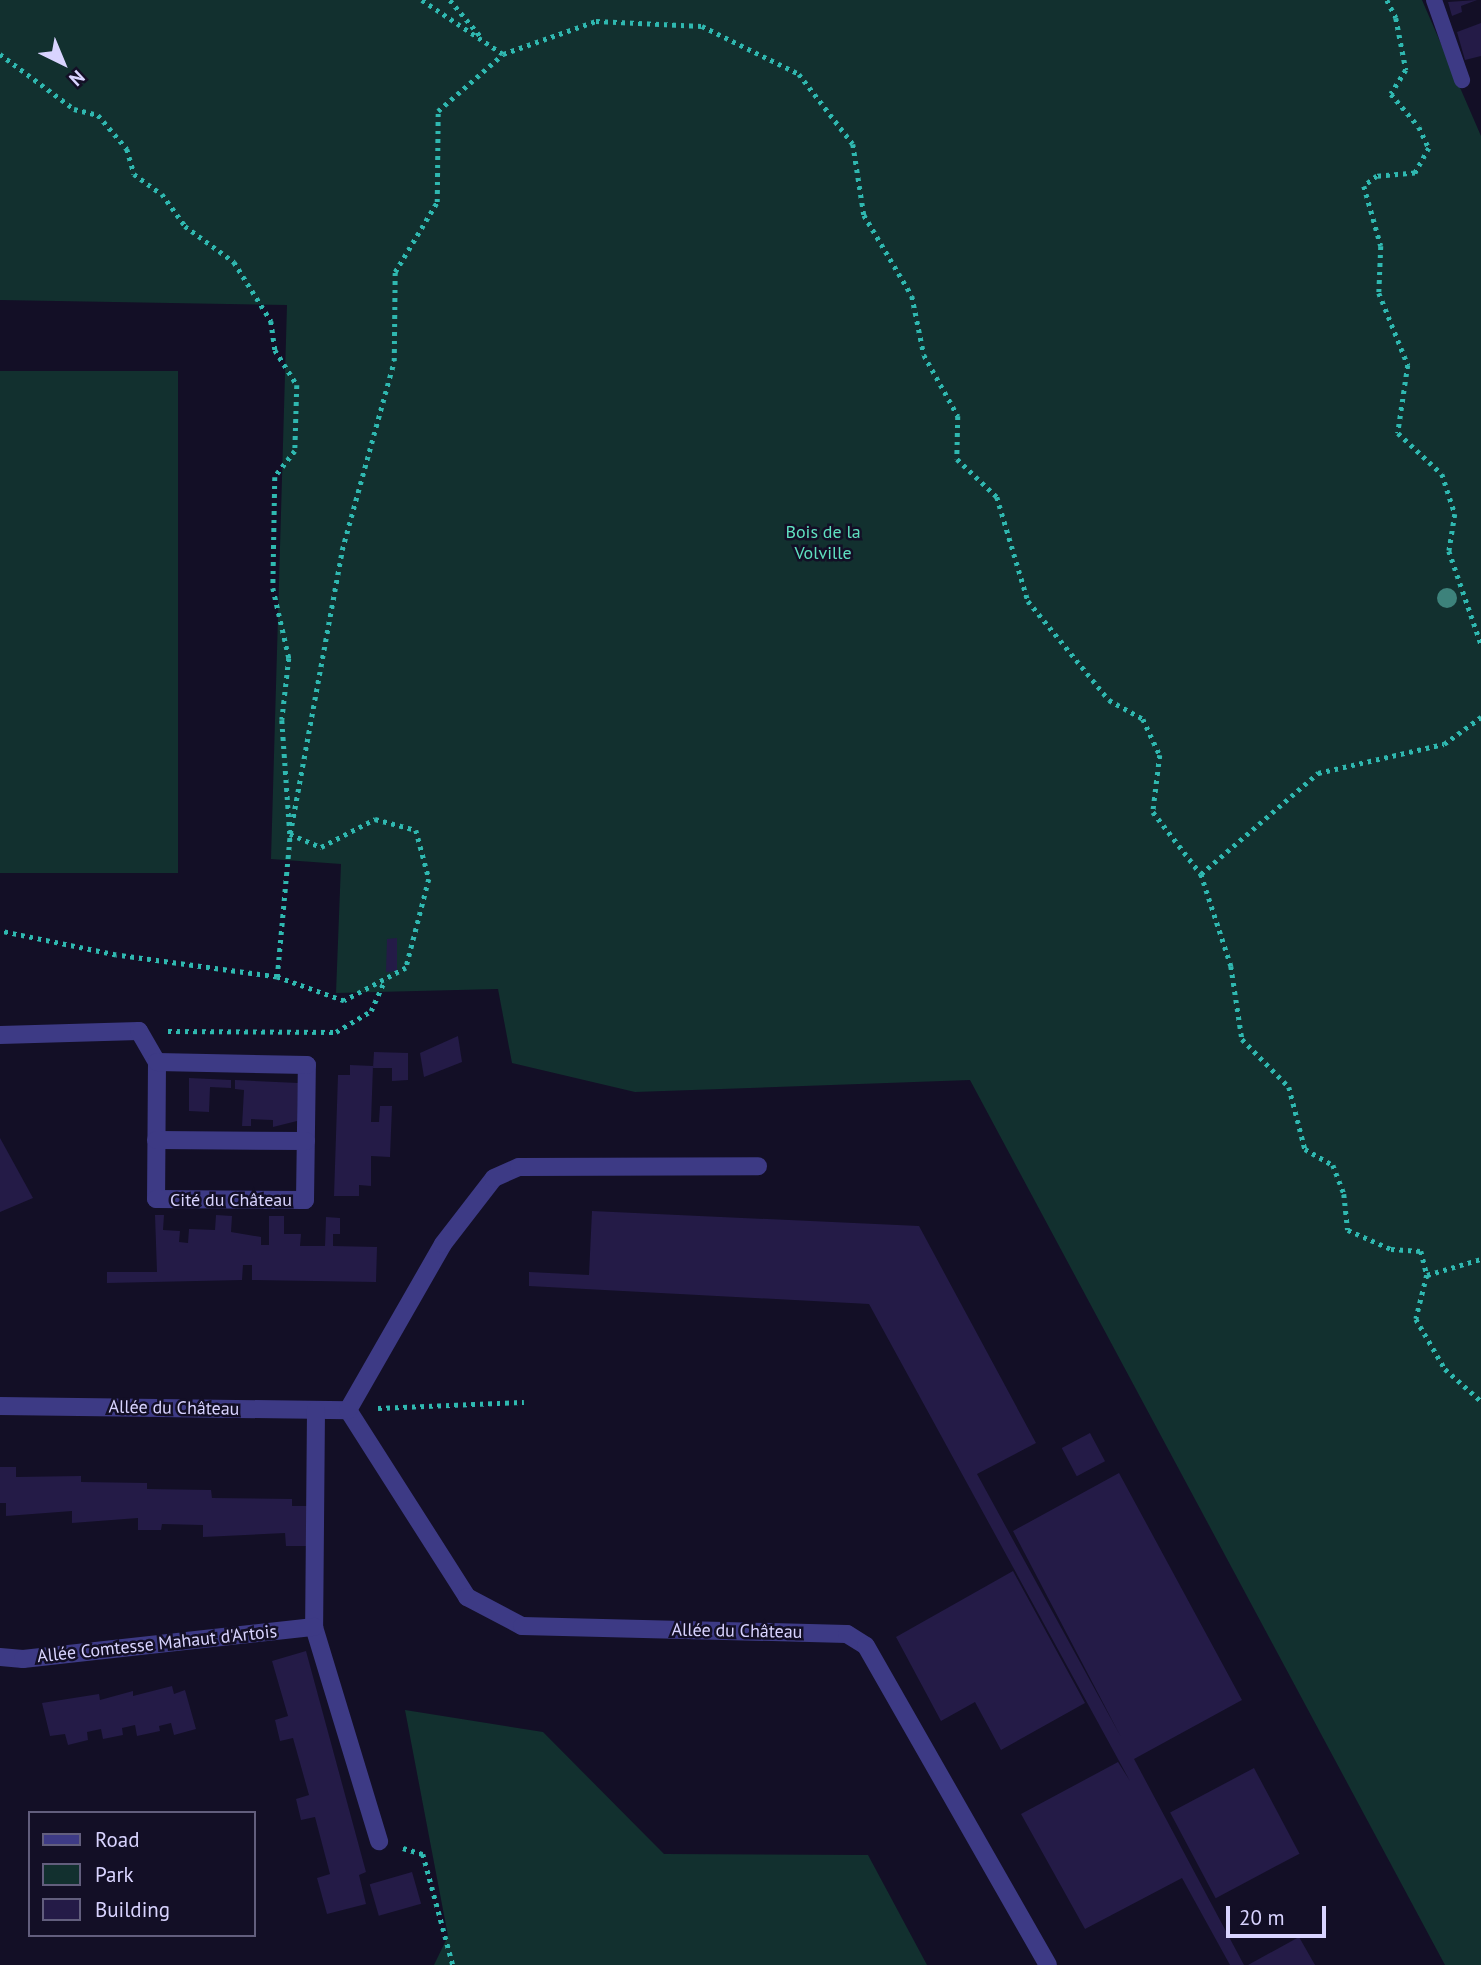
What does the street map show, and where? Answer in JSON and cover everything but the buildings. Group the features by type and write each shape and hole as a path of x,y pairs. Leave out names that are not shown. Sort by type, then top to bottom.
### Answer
{"street":[{"path":"0,1035 139,1031 157,1062"},
{"name":"Cité du Château","path":"157,1062 307,1065 306,1200 156,1199 157,1062"},
{"path":"156,1140 306,1141"},
{"path":"348,1410 443,1244 494,1178 519,1167 758,1166"},
{"name":"Allée du Château","path":"0,1406 348,1410 467,1597 522,1626 847,1633 866,1646 1048,1965"},
{"path":"316,1410 314,1627 379,1841"},
{"name":"Allée Comtesse Mahaut d'Artois","path":"0,1657 23,1659 314,1627"}],"lane":[{"path":"1434,0 1462,80"}],"path":[{"path":"422,0 503,54"},
{"path":"450,0 484,40"},
{"path":"1387,0 1396,18 1406,70 1391,94 1419,127 1429,148 1415,173 1377,176 1364,186 1381,246 1379,293 1408,365 1398,433 1442,474 1455,514 1449,551 1481,644"},
{"path":"277,977 290,834 342,550 394,361 395,272 437,202 438,111 503,54 596,21 702,26 799,74 853,144 864,215 912,296 924,355 958,416 957,459 997,497 1028,601 1110,700 1143,719 1160,755 1153,813 1201,874 1231,966 1242,1039 1290,1087 1306,1149 1333,1165 1344,1194 1348,1230 1391,1249 1421,1251 1427,1275 1416,1319 1445,1369 1481,1401"},
{"path":"0,54 74,108 97,115 127,149 134,174 162,194 185,226 234,262 271,321 275,350 297,385 295,451 275,477 274,519 273,588 289,658 282,720 290,834"},
{"path":"1201,874 1318,773 1444,744 1481,717"},
{"path":"0,931 116,955 277,977 344,1001 406,968 429,879 416,830 375,818 321,847 290,834"},
{"path":"139,1031 336,1032 371,1011 385,979"},
{"path":"1427,1275 1481,1259"},
{"path":"348,1410 524,1402"},
{"path":"379,1841 423,1854 453,1965"}],"green space":[{"name":"Bois de la Volville","path":"0,0 1422,0 1481,136 1481,1965 1445,1965 970,1080 635,1092 512,1063 498,989 336,993 341,864 271,859 287,305 0,300"},
{"path":"0,371 178,371 178,873 0,873"},
{"path":"405,1710 543,1732 664,1854 868,1855 927,1965 434,1965 448,1936"}]}
